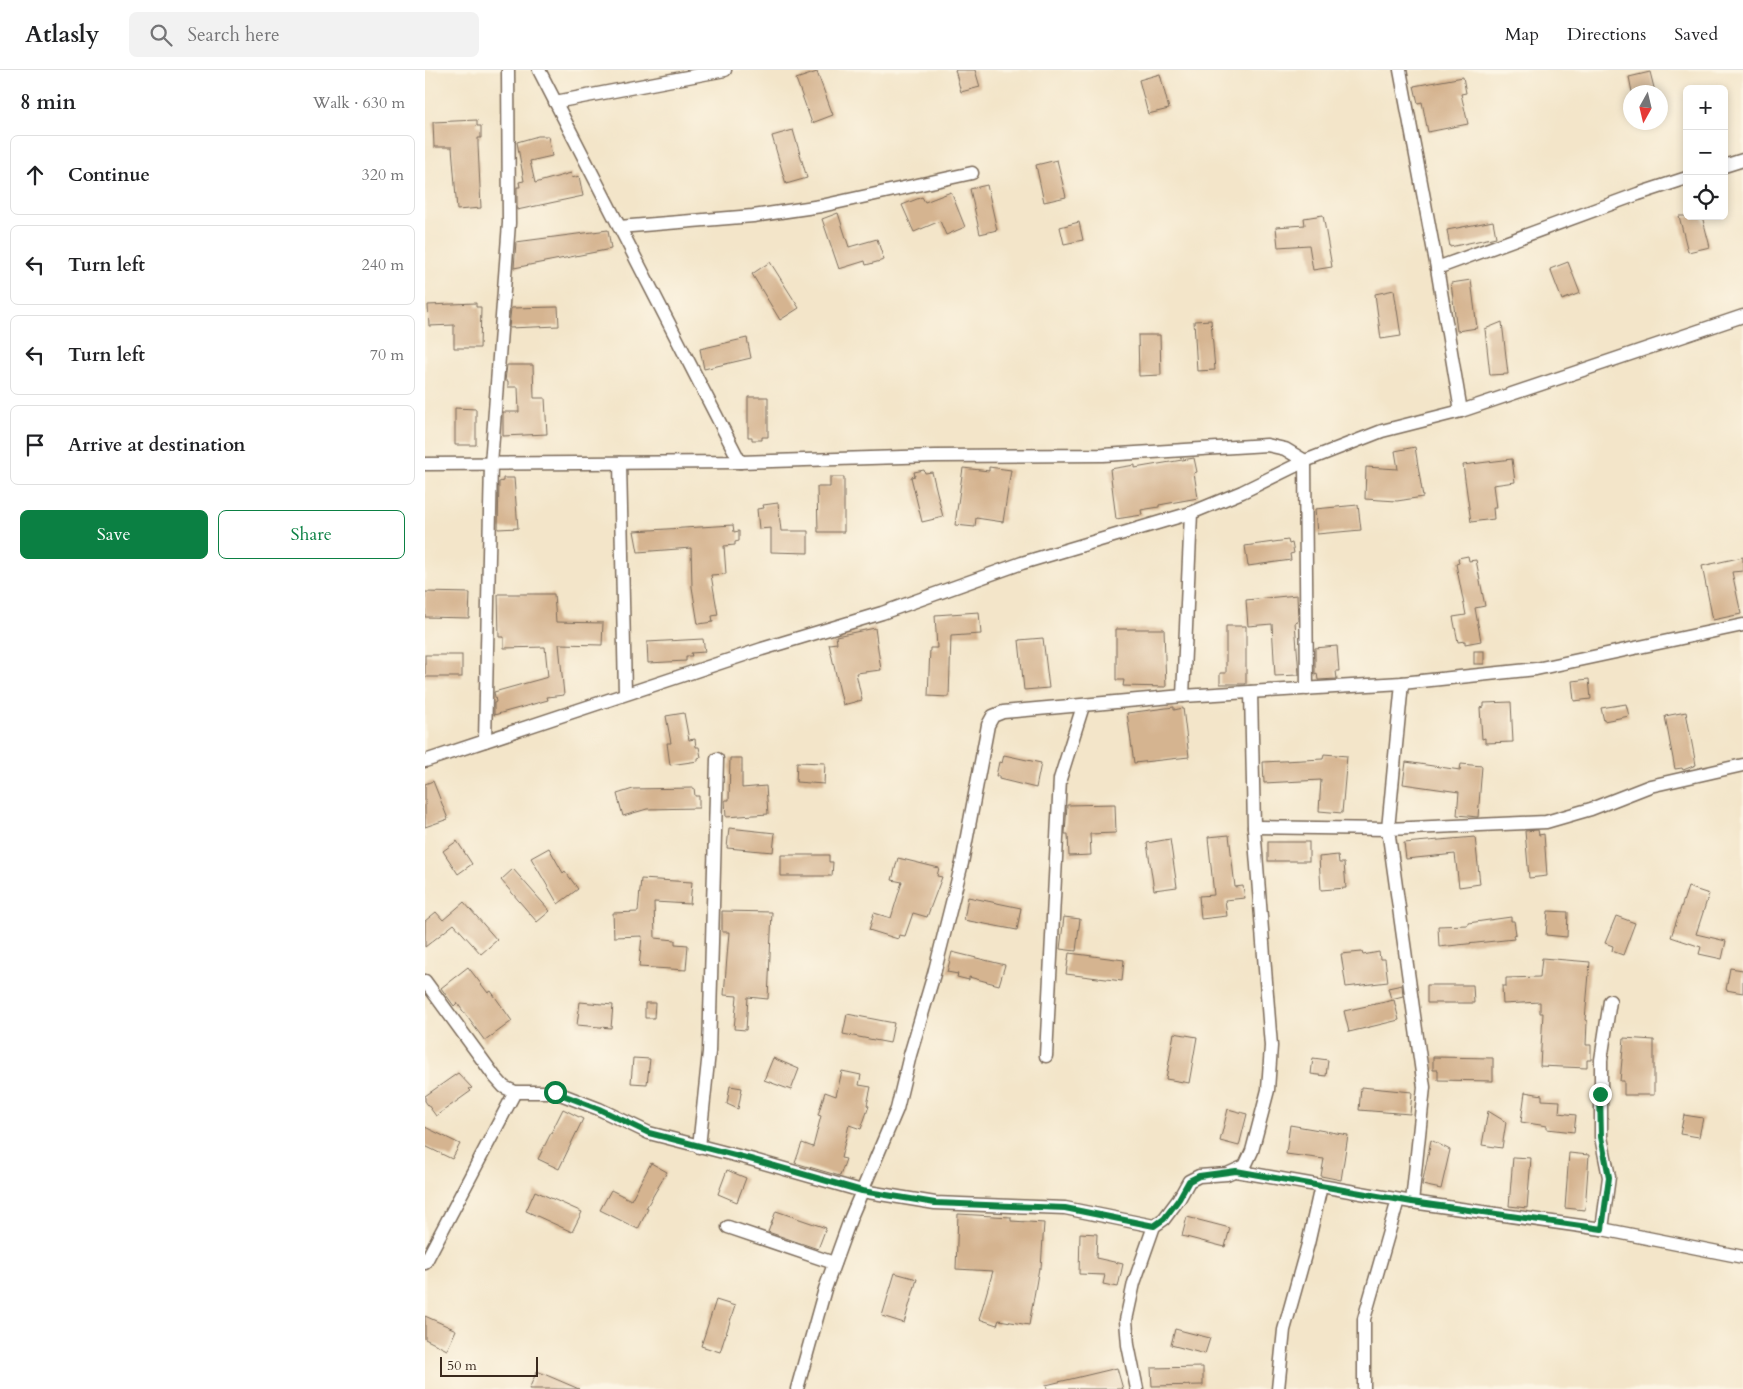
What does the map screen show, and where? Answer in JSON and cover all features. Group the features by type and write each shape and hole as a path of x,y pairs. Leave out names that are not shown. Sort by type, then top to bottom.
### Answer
{"street":[{"path":"485,741 491,464 509,223 508,70"},
{"path":"539,70 740,462"},
{"path":"555,102 725,70"},
{"path":"1400,70 1461,410"},
{"path":"1728,165 1743,160"},
{"path":"619,227 753,216 821,206 972,173"},
{"path":"1437,268 1637,194 1683,179"},
{"path":"425,762 625,693 882,613 1022,563 1191,513 1243,492 1305,461 1382,431 1461,410 1743,316"},
{"path":"425,464 740,462 935,456 1103,456 1251,444 1285,449 1305,461"},
{"path":"1305,461 1307,689"},
{"path":"620,463 625,693"},
{"path":"1183,696 1191,513"},
{"path":"797,1389 834,1263 897,1109 962,864 988,724 993,716 1003,712 1183,696 1402,683 1536,669 1743,625"},
{"path":"1402,683 1388,829 1424,1087 1412,1202"},
{"path":"1236,1171 1245,1166 1253,1151 1268,1090 1271,1046 1254,827 1251,692"},
{"path":"1046,1056 1060,779 1083,706"},
{"path":"699,1147 709,1052 717,759"},
{"path":"1254,827 1388,829 1546,822 1650,786 1743,765"},
{"path":"425,981 495,1077 504,1087 515,1092 555,1092 599,1109 649,1133 862,1191 935,1203 1065,1208 1154,1226"},
{"path":"1602,1229 1609,1177 1601,1137 1601,1060 1610,1000"},
{"path":"425,1263 515,1092"},
{"path":"1137,1389 1128,1346 1126,1320 1134,1283 1154,1226 1164,1219 1179,1199 1189,1181 1199,1176 1236,1171 1397,1200 1602,1229 1743,1257"},
{"path":"1278,1389 1284,1330 1308,1244 1321,1186"},
{"path":"1364,1389 1364,1319 1397,1200"},
{"path":"728,1227 834,1263"}],"building":[{"path":"955,70 975,70 980,87 961,92"},
{"path":"817,72 833,115 812,123 796,79"},
{"path":"1650,72 1653,85 1631,85 1629,77"},
{"path":"1160,74 1169,109 1148,114 1139,80"},
{"path":"1463,77 1466,93 1461,94 1468,124 1428,132 1422,102 1418,103 1414,86"},
{"path":"477,120 477,126 481,126 481,138 478,138 478,145 481,208 457,210 452,147 434,147 433,122"},
{"path":"793,130 807,178 786,184 772,136"},
{"path":"538,136 548,136 552,156 530,161 535,183 571,173 572,178 579,176 583,196 517,210 517,187 520,187 519,182 524,181 517,142"},
{"path":"1057,160 1066,197 1044,202 1036,165"},
{"path":"987,185 997,230 980,234 970,189"},
{"path":"951,192 965,227 946,235 940,221 914,232 902,205 922,197 925,202"},
{"path":"838,213 849,247 877,239 884,260 866,265 865,261 839,269 822,219"},
{"path":"1323,215 1332,267 1313,270 1309,245 1278,247 1276,227 1305,225 1304,218"},
{"path":"1679,216 1683,216 1683,220 1703,220 1710,247 1688,252"},
{"path":"1493,221 1496,237 1450,247 1447,230"},
{"path":"1079,222 1083,240 1064,244 1060,227"},
{"path":"608,230 611,249 514,268 516,242"},
{"path":"770,262 799,308 780,320 752,274"},
{"path":"1568,262 1580,293 1562,300 1550,269"},
{"path":"1471,280 1477,328 1457,331 1451,283"},
{"path":"1394,290 1401,336 1381,339 1375,294"},
{"path":"476,303 476,307 481,307 480,348 454,348 454,325 429,326 428,305"},
{"path":"558,307 559,326 509,328 511,308"},
{"path":"1211,320 1215,370 1197,371 1194,321"},
{"path":"1502,322 1508,374 1490,375 1485,329"},
{"path":"1138,335 1160,335 1161,375 1139,376"},
{"path":"747,338 751,358 704,369 700,349"},
{"path":"507,365 533,365 534,398 545,398 547,434 503,436 503,412 519,412 518,387 508,387 508,381 505,381"},
{"path":"748,397 768,397 768,437 762,437 762,440 752,440 752,437 748,437"},
{"path":"455,408 476,409 476,445 455,445"},
{"path":"1415,447 1423,497 1397,501 1365,499 1366,467 1398,469 1395,451"},
{"path":"1194,458 1197,472 1194,473 1198,498 1159,505 1159,507 1141,510 1142,515 1116,519 1110,469 1135,465 1135,468"},
{"path":"1512,459 1515,482 1493,485 1496,508 1493,508 1494,519 1471,522 1463,465"},
{"path":"989,467 1011,470 1003,522 976,518 975,527 955,525 963,468 989,471"},
{"path":"924,470 925,473 932,472 943,517 922,522 911,477 915,476 914,472"},
{"path":"830,477 844,477 844,532 818,532 817,487 830,487"},
{"path":"503,478 514,478 518,528 498,529 499,482 503,481"},
{"path":"778,503 781,531 808,531 808,553 771,552 771,528 759,529 757,509 764,508 763,505"},
{"path":"1358,505 1361,530 1317,534 1315,509"},
{"path":"733,525 734,532 739,531 739,541 735,542 735,545 724,546 726,574 711,575 718,615 712,616 713,622 698,624 692,587 691,548 638,552 634,531"},
{"path":"1288,540 1289,544 1292,543 1294,553 1290,554 1291,560 1248,566 1245,546"},
{"path":"1468,556 1469,561 1476,560 1485,606 1475,608 1481,641 1465,644 1465,641 1458,642 1453,617 1466,615 1456,564 1459,563 1458,558"},
{"path":"1743,557 1743,571 1732,572 1741,614 1713,620 1702,566"},
{"path":"425,592 470,593 469,618 425,617"},
{"path":"498,594 554,594 556,622 603,623 602,645 559,644 564,695 547,697 548,700 494,715 494,703 496,702 494,692 548,677 545,647 504,648 504,637 499,637"},
{"path":"1297,595 1298,621 1295,622 1299,675 1275,676 1272,624 1248,626 1246,600"},
{"path":"979,612 981,634 951,636 949,697 928,696 930,648 937,648 935,615"},
{"path":"1226,626 1246,626 1246,684 1220,684 1220,673 1226,673"},
{"path":"875,628 881,670 856,673 862,700 843,705 829,644 837,643 836,636"},
{"path":"1116,629 1164,629 1166,687 1123,686 1124,680 1116,680"},
{"path":"1043,638 1049,688 1024,690 1019,640"},
{"path":"703,639 705,652 691,653 692,656 686,656 686,661 648,663 647,642"},
{"path":"1337,646 1339,671 1336,671 1337,679 1318,680 1317,673 1315,674 1315,648"},
{"path":"1474,651 1484,651 1484,664 1474,664"},
{"path":"425,655 462,655 462,677 425,677"},
{"path":"1589,679 1591,699 1574,701 1572,681"},
{"path":"1511,702 1513,742 1485,743 1485,738 1482,739 1480,708 1484,707 1484,703"},
{"path":"1626,704 1629,716 1604,721 1601,708"},
{"path":"1174,707 1174,710 1183,708 1189,757 1134,763 1127,713"},
{"path":"1686,712 1696,765 1683,770 1682,768 1675,769 1665,716"},
{"path":"684,713 689,740 695,739 696,747 699,747 701,757 698,758 698,761 670,765 667,743 671,743 666,716"},
{"path":"1324,754 1347,756 1342,813 1319,811 1321,780 1264,783 1263,762 1323,759"},
{"path":"1004,755 1041,763 1036,788 999,779 999,776 996,776 999,762 1002,763"},
{"path":"730,758 742,758 742,788 766,786 768,814 726,817 725,800 729,800"},
{"path":"797,762 825,763 824,784 796,782"},
{"path":"1406,762 1460,770 1461,764 1482,766 1478,817 1457,815 1459,792 1403,784"},
{"path":"433,781 448,819 425,827 425,784"},
{"path":"694,788 695,796 699,796 699,808 647,809 623,816 617,794 633,789"},
{"path":"1115,804 1116,833 1090,834 1091,855 1069,856 1068,834 1065,834 1067,805"},
{"path":"729,828 775,833 773,852 727,848"},
{"path":"1538,830 1539,835 1544,834 1547,876 1529,878 1525,831"},
{"path":"1229,835 1235,887 1243,886 1245,898 1225,900 1227,916 1201,919 1199,896 1214,895 1208,837"},
{"path":"1475,837 1480,884 1459,887 1455,854 1406,859 1404,843"},
{"path":"1170,839 1177,887 1154,890 1147,843"},
{"path":"457,841 472,864 458,874 443,851"},
{"path":"1268,842 1309,842 1309,861 1268,861"},
{"path":"549,848 563,873 565,871 578,889 558,904 531,858"},
{"path":"781,855 829,855 829,862 833,862 832,876 781,876"},
{"path":"1338,855 1339,863 1344,863 1346,888 1321,890 1319,857"},
{"path":"898,858 939,868 937,876 942,877 927,917 913,913 905,936 899,935 898,939 869,930 874,913 891,918 902,882 892,880"},
{"path":"513,869 550,911 537,922 501,880"},
{"path":"641,879 692,882 690,904 654,902 655,938 675,940 675,944 688,945 686,970 639,967 642,936 614,937 613,913 638,912"},
{"path":"1688,887 1709,894 1696,934 1726,941 1722,959 1699,954 1701,947 1671,937"},
{"path":"968,897 1021,908 1017,930 964,920"},
{"path":"464,902 497,940 481,954 454,924 425,947 425,921 436,912 443,920"},
{"path":"722,911 772,912 768,999 748,997 746,1030 734,1029 737,996 724,995 729,932 722,932"},
{"path":"1548,911 1568,912 1567,937 1546,935"},
{"path":"1616,916 1635,923 1623,955 1612,951 1613,946 1605,943"},
{"path":"1064,917 1080,919 1076,951 1060,949"},
{"path":"1511,917 1511,921 1514,921 1516,934 1513,935 1514,939 1439,947 1438,926 1468,925 1468,923"},
{"path":"952,952 1005,965 999,985 969,977 969,980 957,977 958,974 947,972"},
{"path":"1362,952 1363,955 1379,952 1380,959 1385,959 1388,982 1346,987 1341,954"},
{"path":"1069,953 1124,960 1122,981 1066,974"},
{"path":"1542,958 1590,962 1585,1020 1587,1021 1586,1045 1591,1045 1591,1060 1587,1060 1587,1068 1540,1066 1543,1013 1540,1013 1540,1002 1503,1004 1502,986 1506,986 1506,978 1540,977"},
{"path":"468,967 488,993 491,991 512,1021 485,1041 457,1003 454,1006 441,988"},
{"path":"1730,968 1743,970 1743,993 1726,990"},
{"path":"1402,985 1403,996 1391,999 1388,988"},
{"path":"1427,985 1473,985 1474,1003 1427,1003"},
{"path":"1394,1000 1399,1020 1349,1032 1344,1011"},
{"path":"580,1002 613,1005 611,1028 577,1025"},
{"path":"645,1003 655,1003 654,1018 645,1018"},
{"path":"847,1014 894,1023 890,1043 843,1034"},
{"path":"1174,1033 1197,1037 1189,1083 1166,1079"},
{"path":"1624,1038 1654,1040 1654,1095 1624,1095 1624,1081 1620,1081"},
{"path":"1433,1057 1493,1058 1493,1081 1438,1080 1438,1070 1433,1070"},
{"path":"633,1058 650,1059 647,1084 631,1083"},
{"path":"773,1058 799,1069 791,1090 764,1080"},
{"path":"1313,1058 1328,1060 1326,1076 1311,1074"},
{"path":"842,1071 861,1075 859,1085 871,1087 867,1105 869,1106 861,1129 849,1125 841,1158 846,1159 840,1176 795,1163 802,1143 813,1147 821,1116 818,1115 825,1092 836,1096"},
{"path":"458,1073 472,1088 469,1089 471,1091 436,1116 425,1101 425,1096"},
{"path":"730,1086 742,1088 738,1109 727,1104"},
{"path":"1361,1087 1412,1092 1410,1114 1359,1110"},
{"path":"1525,1092 1542,1095 1542,1100 1560,1101 1559,1113 1576,1115 1574,1132 1547,1129 1547,1126 1521,1122"},
{"path":"563,1109 583,1119 559,1169 538,1159"},
{"path":"1228,1109 1247,1114 1239,1146 1220,1141"},
{"path":"1488,1111 1506,1122 1502,1148 1482,1145"},
{"path":"1684,1115 1703,1118 1699,1137 1680,1134"},
{"path":"1290,1125 1348,1135 1341,1180 1321,1176 1324,1159 1286,1154"},
{"path":"425,1127 460,1144 452,1159 425,1146"},
{"path":"1431,1140 1450,1150 1441,1189 1422,1185"},
{"path":"1569,1153 1589,1155 1585,1210 1565,1208"},
{"path":"1513,1157 1531,1158 1527,1208 1509,1206"},
{"path":"651,1163 667,1172 646,1208 648,1209 638,1229 600,1210 611,1190 631,1200"},
{"path":"727,1170 746,1178 737,1202 718,1194"},
{"path":"535,1191 582,1212 572,1232 526,1211"},
{"path":"776,1211 826,1228 818,1249 768,1232"},
{"path":"958,1214 1011,1217 1011,1221 1044,1223 1041,1268 1039,1268 1029,1325 999,1320 997,1325 979,1319 993,1271 956,1269"},
{"path":"1187,1217 1230,1228 1225,1247 1182,1236"},
{"path":"1080,1233 1097,1234 1096,1258 1123,1264 1118,1287 1103,1284 1105,1275 1079,1274"},
{"path":"895,1273 917,1279 904,1323 882,1316"},
{"path":"716,1300 735,1306 720,1352 701,1346"},
{"path":"425,1316 456,1330 447,1350 425,1339"},
{"path":"1175,1329 1210,1338 1205,1354 1171,1345"},
{"path":"1203,1367 1203,1385 1152,1386 1151,1368"},
{"path":"1117,1368 1123,1389 1047,1389 1046,1385"},
{"path":"537,1371 579,1389 529,1389"}],"route":[{"path":"555,1092 599,1109 649,1133 862,1191 935,1203 1065,1208 1154,1226 1164,1219 1179,1199 1189,1181 1199,1176 1227,1174 1236,1171 1412,1202 1602,1229 1609,1177 1601,1137 1600,1094"}]}
